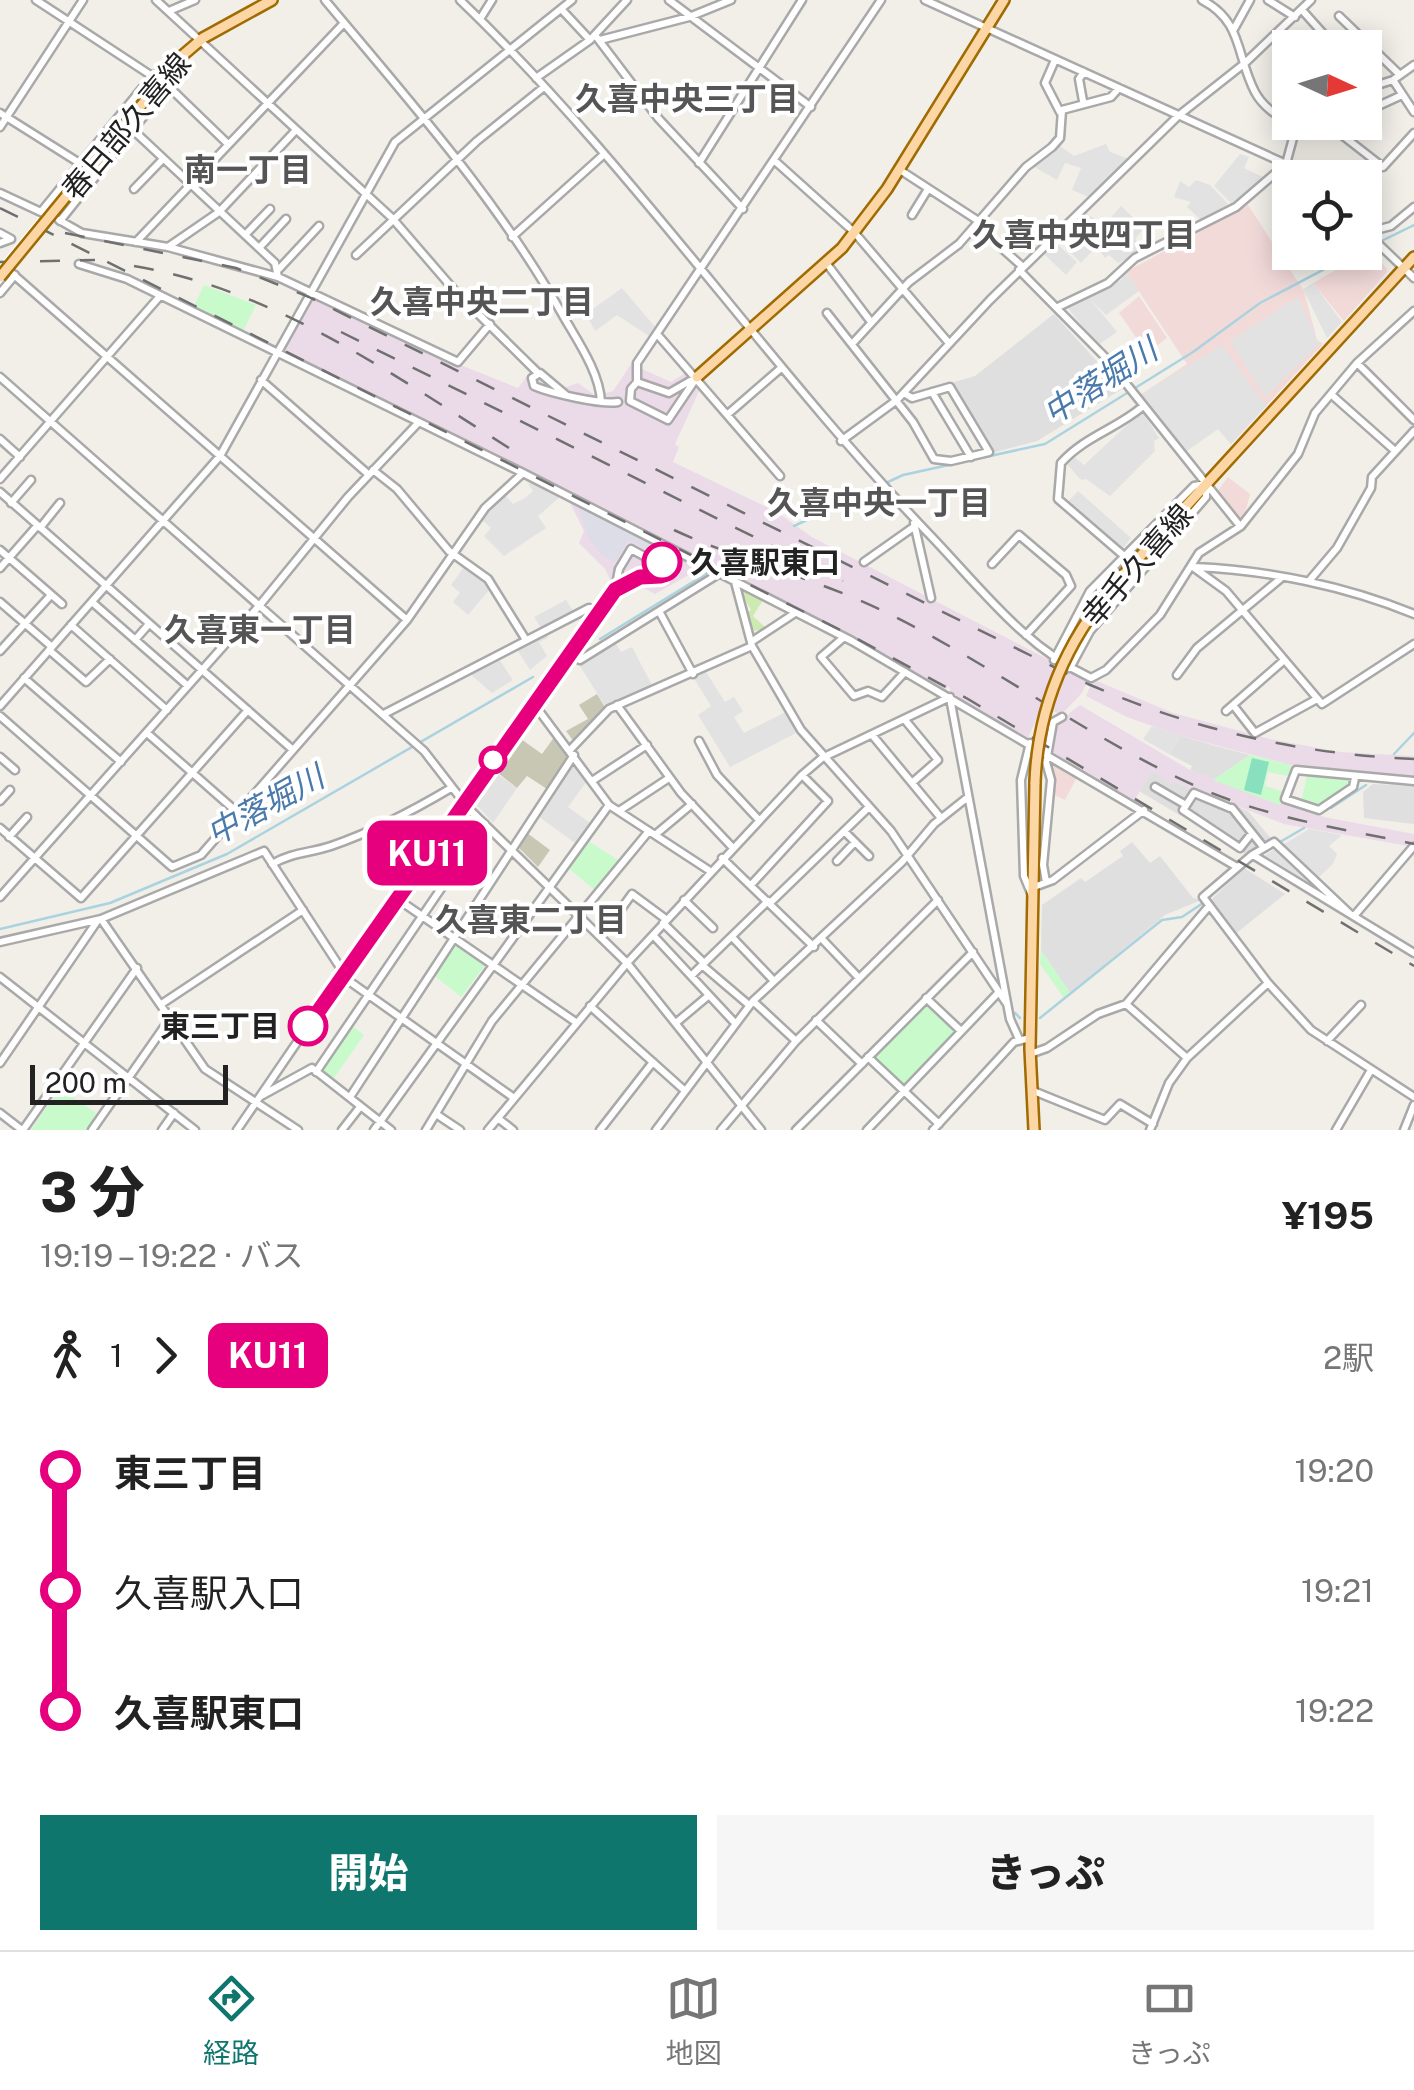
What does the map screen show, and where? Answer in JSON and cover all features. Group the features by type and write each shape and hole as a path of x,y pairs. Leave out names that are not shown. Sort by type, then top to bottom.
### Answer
{"main road":[{"name":"春日部久喜線","path":"5,270 86,165 172,67 203,38 272,0"},
{"path":"697,377 827,264 854,232 900,170 1004,0"},
{"name":"幸手久喜線","path":"1034,1130 1030,1054 1024,1039 1034,892 1036,782 1041,731 1059,672 1086,622 1124,574 1414,257"}],"street":[{"path":"36,0 152,76"},
{"path":"0,127 3,115 82,0"},
{"path":"156,0 203,38 392,218 538,373 566,395"},
{"path":"168,12 195,0"},
{"path":"325,0 460,158 584,354 602,402"},
{"path":"460,0 544,87 914,524 1054,660 1092,678 1099,676 1160,614 1199,553 1240,526 1298,454 1315,413 1334,396 1357,363 1414,311"},
{"path":"480,20 492,0"},
{"path":"0,706 220,456 309,290 395,142 572,0"},
{"path":"536,78 595,38 627,0"},
{"path":"669,0 811,107"},
{"path":"595,38 689,16 731,0"},
{"path":"698,163 755,68 802,0"},
{"path":"618,402 637,382 638,363 881,0"},
{"path":"924,0 1277,160"},
{"path":"1202,0 1234,29 1255,92 1272,112"},
{"path":"1234,29 1250,0"},
{"path":"1268,0 1296,17"},
{"path":"841,441 897,400 1021,268 1178,116 1244,63 1310,0"},
{"path":"1302,10 1320,30"},
{"path":"563,11 595,38 698,163 743,208"},
{"path":"1339,16 1396,77 1414,112"},
{"path":"136,242 344,22"},
{"path":"60,221 168,86 184,55"},
{"path":"852,344 905,286 978,224 1026,166 1060,138 1060,112 1045,83 1055,60"},
{"path":"1382,81 1414,65"},
{"path":"41,212 86,165 152,76 172,67"},
{"path":"1083,101 1079,79 1084,72"},
{"path":"168,86 228,144"},
{"path":"356,254 476,141 544,87"},
{"path":"1060,112 1083,101 1111,97 1119,88"},
{"path":"1382,104 1402,95"},
{"path":"3,115 86,165"},
{"path":"133,130 259,248 278,273"},
{"path":"168,248 219,212 296,130"},
{"path":"1382,166 1414,134"},
{"path":"1348,140 1374,160"},
{"path":"512,237 602,156"},
{"path":"134,190 163,158"},
{"path":"775,162 854,232 905,286 948,342"},
{"path":"900,170 978,224 1058,306 1240,526"},
{"path":"1058,306 1108,283 1135,258 1236,207 1272,176"},
{"path":"912,215 928,189"},
{"path":"0,193 82,232 278,273 458,362 490,324"},
{"path":"1382,228 1391,226 1414,207"},
{"path":"245,235 270,209"},
{"path":"259,248 286,219"},
{"path":"278,273 319,226"},
{"path":"1382,247 1414,278"},
{"path":"79,264 160,296 735,581 950,697 1238,867"},
{"path":"827,264 872,322"},
{"path":"5,270 407,620"},
{"path":"0,293 15,275"},
{"path":"0,479 160,296"},
{"path":"827,313 897,400 934,459 989,452 950,387 912,398 904,392"},
{"path":"657,334 780,476"},
{"path":"1357,363 1414,420"},
{"path":"728,414 781,368"},
{"path":"538,373 532,378 534,386 559,397 632,405 665,420 697,377"},
{"path":"0,377 424,750 462,801 627,964 761,1130"},
{"path":"667,393 697,377"},
{"path":"260,380 370,472 397,489 453,553 488,578 526,640"},
{"path":"637,382 667,393 677,406"},
{"path":"631,389 632,405"},
{"path":"932,392 972,457"},
{"path":"1334,396 1394,450"},
{"path":"1123,555 1058,499 1061,463 1103,429 1116,428 1142,407"},
{"path":"0,897 259,606 370,472 419,422"},
{"path":"1308,582 1338,548 1371,488 1372,477 1414,431"},
{"path":"0,439 20,456"},
{"path":"0,716 172,867 201,856 407,620 485,508 523,473"},
{"path":"11,503 31,480"},
{"path":"1054,660 1090,591 1194,486 1206,484"},
{"path":"1070,668 1090,631 1122,599 1206,496 1206,484"},
{"path":"0,492 293,750"},
{"path":"0,568 60,503"},
{"path":"864,562 914,524"},
{"path":"914,524 931,598"},
{"path":"992,564 1019,535 1066,575 1071,586 1026,635"},
{"path":"237,1130 462,801 615,590 619,569 630,549 663,564 661,576 640,577 615,590"},
{"path":"0,550 62,604"},
{"path":"1192,567 1363,593 1414,614"},
{"path":"1192,567 1226,591 1282,662 1324,704 1414,644"},
{"path":"569,654 580,660 719,573"},
{"path":"1176,675 1185,660 1240,609 1280,579"},
{"path":"735,581 752,644 822,758 869,807 938,900 997,994 1008,1004"},
{"path":"0,650 51,594"},
{"path":"0,602 86,682 110,659"},
{"path":"92,602 188,686"},
{"path":"384,714 589,608 600,611"},
{"path":"660,611 693,674"},
{"path":"350,1097 572,753 617,706 752,644 794,613"},
{"path":"135,640 148,624"},
{"path":"71,625 167,710"},
{"path":"844,638 821,657 854,696 870,691 882,697 905,672"},
{"path":"1226,711 1282,662"},
{"path":"24,678 121,762"},
{"path":"488,1130 652,934 802,774 822,758 950,697"},
{"path":"816,1020 905,1092 936,1127 1024,1039 1008,1004 950,697"},
{"path":"1234,705 1255,733 1318,699"},
{"path":"534,704 610,805 710,871"},
{"path":"617,706 670,778 732,847"},
{"path":"0,828 81,898 248,710"},
{"path":"1046,882 1043,866 1051,780 1047,753 1052,722 1062,716"},
{"path":"905,720 938,760 913,782"},
{"path":"146,733 238,813"},
{"path":"873,736 942,818"},
{"path":"699,741 718,775 759,820"},
{"path":"1030,743 1020,780 1024,876 1034,892 1144,810"},
{"path":"592,781 646,745"},
{"path":"0,757 15,770"},
{"path":"1355,778 1354,788 1319,810 1285,799 1296,770 1414,781"},
{"path":"752,885 828,801 802,774"},
{"path":"619,811 670,778"},
{"path":"1155,787 1186,805"},
{"path":"272,864 291,853 328,847 364,833 451,788"},
{"path":"0,801 10,790"},
{"path":"1252,832 1240,848 1182,813 1194,794 1230,808 1252,832 1264,848"},
{"path":"656,1130 751,1003 906,858 942,818 968,798"},
{"path":"426,1130 492,1021 652,833 692,804"},
{"path":"374,1130 610,805"},
{"path":"691,976 869,807"},
{"path":"10,836 27,817"},
{"path":"316,1072 485,824"},
{"path":"844,831 869,856"},
{"path":"837,861 855,842"},
{"path":"1352,914 1274,842 1252,855 1203,897 1268,983 1327,1042 1414,1097"},
{"path":"1352,914 1413,848"},
{"path":"0,942 100,919 260,852 272,864 344,974 514,1098"},
{"path":"1252,855 1414,952"},
{"path":"722,858 814,947"},
{"path":"619,912 632,894 665,921 703,964 796,1040"},
{"path":"396,898 576,1023"},
{"path":"684,900 712,928"},
{"path":"722,1130 796,1040 938,900"},
{"path":"1030,1054 1047,1048 1098,1014 1126,1004 1209,906"},
{"path":"162,1004 303,910"},
{"path":"100,919 152,988 205,1069 258,1099 298,1130"},
{"path":"0,1063 100,919"},
{"path":"652,934 734,1022"},
{"path":"732,936 774,980"},
{"path":"822,939 860,978"},
{"path":"796,1130 973,952"},
{"path":"0,1113 22,1130 137,968"},
{"path":"0,978 196,1130"},
{"path":"1030,1090 1105,1120 1120,1104 1152,1127 1169,1083 1187,1058 1268,983"},
{"path":"867,1130 997,994"},
{"path":"677,1022 708,996"},
{"path":"926,998 961,1032"},
{"path":"1126,1004 1187,1058"},
{"path":"1327,1042 1361,1005"},
{"path":"590,1006 684,1090"},
{"path":"92,1130 171,1017"},
{"path":"600,1130 652,1062"},
{"path":"258,1099 312,1068 392,1130"},
{"path":"1336,1130 1370,1070"},
{"path":"1404,1130 1414,1105"},
{"path":"342,1130 360,1107"},
{"path":"162,1130 174,1114"},
{"path":"436,1114 460,1130"},
{"path":"498,1119 513,1130"}],"shaded area":[{"path":"1106,144 1110,152 1129,159 1089,197 1072,190 1081,168 1065,163 1057,180 1033,166 1060,146 1074,156"},
{"path":"1240,154 1249,157 1244,168 1265,178 1231,203 1214,186"},
{"path":"1196,180 1210,185 1228,204 1202,221 1187,207 1191,202 1174,197 1180,181 1189,187"},
{"path":"1248,205 1272,242 1272,270 1290,270 1304,291 1317,340 1323,344 1231,444 1218,429 1185,452 1140,395 1187,364 1126,272"},
{"path":"1121,206 1144,228 1135,239 1144,250 1118,263 1109,255 1105,258 1097,246 1081,263 1069,251 1079,235 1075,222 1084,212 1104,225"},
{"path":"1054,241 1077,262 1066,275 1043,253"},
{"path":"1382,263 1388,271 1344,321 1313,283 1336,270 1382,270"},
{"path":"1126,272 1139,291 1106,315 1091,300 1117,332 1098,345 1066,306 1121,280"},
{"path":"1313,283 1342,322 1327,338 1303,289"},
{"path":"622,288 656,328 649,336 617,315 595,331 586,314"},
{"path":"311,294 433,354 518,388 537,363 560,389 578,383 596,396 613,391 631,364 671,382 687,372 700,389 675,444 679,447 673,462 775,511 812,537 1088,680 1082,693 1061,715 1042,706 1028,738 951,694 949,686 945,690 714,566 284,352"},
{"path":"1139,296 1167,338 1147,353 1119,313"},
{"path":"1298,297 1319,344 1265,397 1230,341"},
{"path":"1054,314 1122,389 1037,441 992,453 951,383 975,376"},
{"path":"1222,345 1266,406 1231,444 1218,429 1185,452 1140,395"},
{"path":"1142,411 1159,438 1154,441 1155,451 1110,496 1086,479 1081,480 1065,462 1073,456 1084,465"},
{"path":"1228,477 1250,494 1243,521 1217,492"},
{"path":"528,484 561,496 538,516 546,528 504,556 484,536 491,528 481,519 504,494 513,504 525,498 533,491"},
{"path":"1078,491 1131,538 1121,551 1066,504"},
{"path":"568,499 701,568 655,594 642,587 628,592 611,581 605,569 579,543 584,531"},
{"path":"578,506 686,559 683,567 628,540 615,562 602,555 589,539"},
{"path":"466,564 490,589 468,615 453,602 460,593 451,585"},
{"path":"566,600 574,612 541,628 534,617"},
{"path":"546,633 548,638 539,642 547,656 530,670 516,648"},
{"path":"615,642 621,652 632,647 654,689 607,709 578,663"},
{"path":"498,658 513,680 492,693 469,673"},
{"path":"706,672 725,702 734,697 743,711 734,717 744,733 786,712 798,732 730,767 698,715 711,706 693,677"},
{"path":"1092,682 1173,713 1270,739 1340,752 1414,756 1414,778 1291,765 1181,736 1127,717 1086,696"},
{"path":"597,694 606,709 575,743 566,731 588,719 579,705"},
{"path":"1080,705 1190,770 1324,817 1414,834 1414,847 1284,824 1175,782 1172,785 1152,770 1134,801 1050,751 1054,725"},
{"path":"1152,726 1181,736 1169,754 1143,739"},
{"path":"555,736 568,757 547,789 527,776 517,788 497,772 521,739 542,754"},
{"path":"1181,736 1250,755 1213,780 1190,770 1192,766 1169,754"},
{"path":"1049,758 1078,775 1065,800 1052,794"},
{"path":"573,762 587,781 568,807 590,823 575,843 538,816"},
{"path":"1152,770 1172,784 1248,811 1273,841 1247,855 1139,791"},
{"path":"496,773 517,788 493,823 474,802"},
{"path":"1373,784 1414,786 1414,824 1364,818 1363,792"},
{"path":"1309,829 1342,835 1329,846 1337,854 1333,864 1318,878 1281,846"},
{"path":"527,833 550,850 538,867 519,848"},
{"path":"1132,842 1150,863 1160,856 1193,898 1201,900 1165,915 1070,993 1041,950 1042,905 1123,856 1120,851"},
{"path":"1276,848 1332,899 1261,858"},
{"path":"1244,868 1285,894 1234,935 1209,902"}],"green space":[{"path":"204,285 256,305 243,331 194,306"},
{"path":"739,589 763,600 753,616 767,629 752,631 747,612 751,610"},
{"path":"1250,755 1291,765 1288,776 1268,772 1265,786 1284,792 1280,805 1213,780"},
{"path":"1252,758 1269,762 1261,795 1244,790"},
{"path":"1307,775 1349,781 1350,785 1319,807 1301,803"},
{"path":"587,840 618,860 596,891 568,868"},
{"path":"456,944 486,964 461,997 435,976"},
{"path":"1041,950 1070,993 1064,998 1040,964"},
{"path":"926,1003 955,1032 905,1087 873,1057"},
{"path":"351,1025 364,1035 332,1081 321,1068"},
{"path":"60,1088 96,1113 87,1130 31,1130"}],"pier":[{"path":"85,161 96,170 0,288 0,264"},
{"path":"1120,571 1128,578 1089,627 1060,685 1047,734 1041,782 1029,783 1037,723 1056,664 1089,607"}],"waterway":[{"name":"中落堀川","path":"1382,241 1414,225"},
{"name":"中落堀川","path":"794,526 903,475 1045,444 1193,352 1260,303 1323,270"},
{"name":"中落堀川","path":"716,568 736,558"},
{"name":"中落堀川","path":"600,639 709,572"},
{"name":"中落堀川","path":"0,929 110,903 227,854 533,677"},
{"path":"1394,754 1414,733"},
{"path":"1331,808 1366,785"},
{"path":"1280,842 1304,828"},
{"path":"1260,854 1270,848"},
{"path":"1207,898 1222,885"},
{"path":"1040,1018 1162,920 1182,917 1203,903"},
{"path":"1015,1013 1020,1018"}],"railway":[{"path":"0,208 854,637 968,699 1414,966"},
{"path":"65,233 236,268 309,297 1088,684 1128,700 1248,737 1329,752 1414,759"},
{"path":"0,262 95,260"},
{"path":"134,266 185,277 283,314 376,364 509,448"},
{"path":"341,332 843,581"},
{"path":"674,530 881,610 1124,750 1207,791 1283,816 1414,844"}],"bus line":[{"name":"KU11","path":"308,1026 462,801 615,590 640,577 661,576 662,562"}],"place":[{"name":"久喜駅東口","path":"662,562"},
{"name":"東三丁目","path":"308,1026"}],"district":[{"name":"久喜中央三丁目","path":"687,98"},
{"name":"南一丁目","path":"248,169"},
{"name":"久喜中央四丁目","path":"1084,234"},
{"name":"久喜中央二丁目","path":"482,301"},
{"name":"久喜中央一丁目","path":"879,502"},
{"name":"久喜東一丁目","path":"260,629"},
{"name":"久喜東二丁目","path":"531,919"}]}
